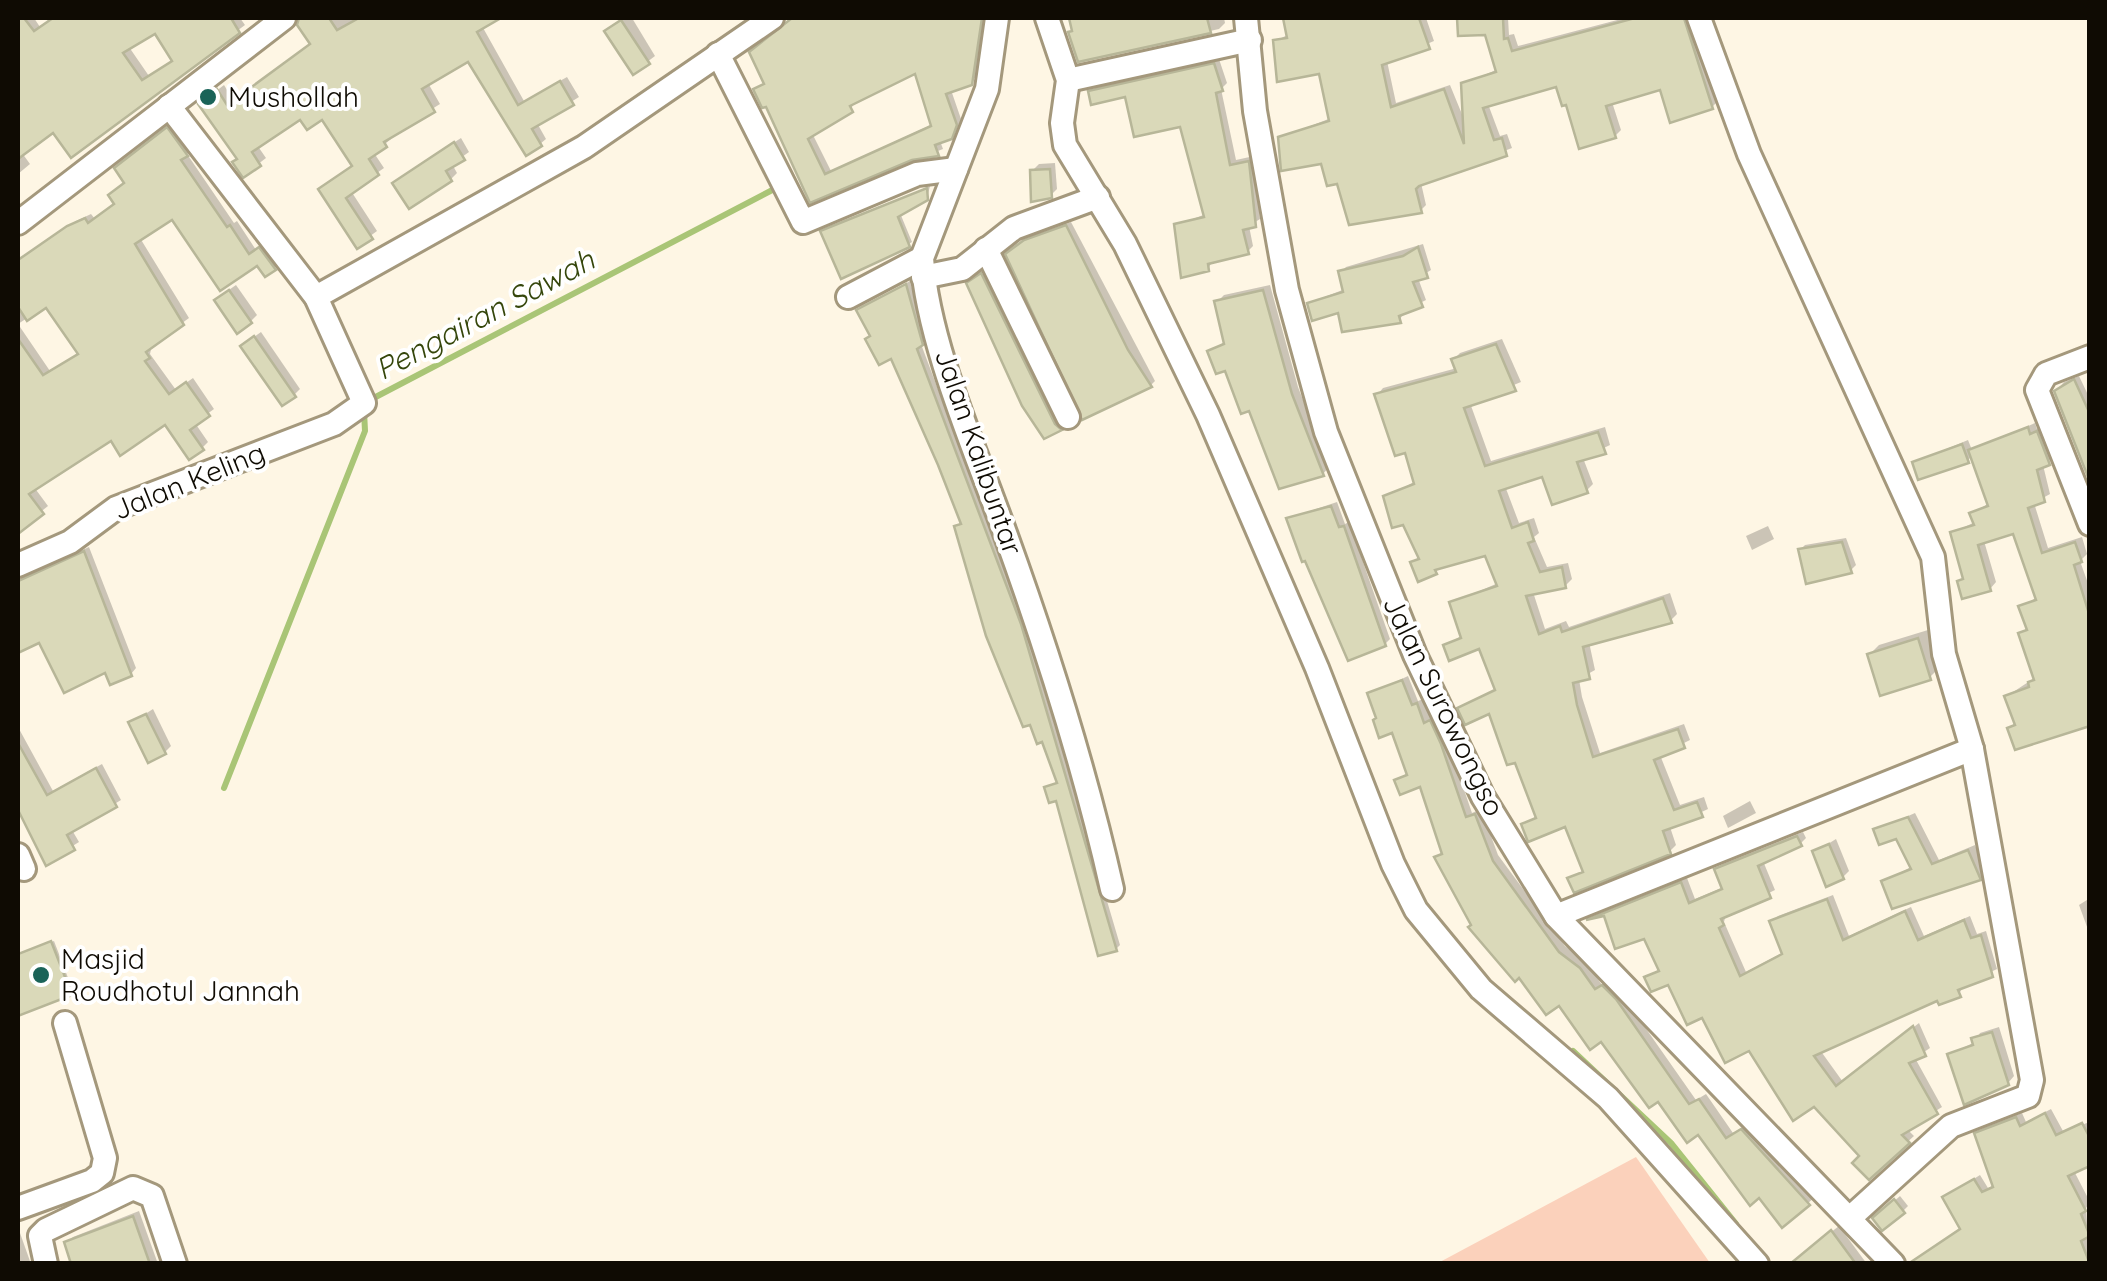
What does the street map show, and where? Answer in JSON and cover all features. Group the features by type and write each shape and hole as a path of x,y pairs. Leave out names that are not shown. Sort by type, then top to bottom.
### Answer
{"street":[{"path":"18,223 284,18"},
{"path":"169,106 316,297 584,147 772,18"},
{"path":"928,270 956,169 987,90 998,18"},
{"path":"1047,18 1068,80 1063,137 1089,201 1208,415 1317,668 1393,864 1416,910 1481,990 1608,1098 1757,1264"},
{"path":"1699,18 1749,154 1933,557 1944,654 1972,749 2032,1080 2030,1092 1951,1126 1851,1217"},
{"path":"1068,80 1248,29"},
{"name":"Jalan Surowongso","path":"1248,29 1256,111 1287,290 1326,432 1414,655 1483,797 1556,916 1676,1044 1851,1217 1892,1264"},
{"path":"718,54 802,222 917,174 956,169"},
{"path":"848,297 928,270 962,269 1031,219 1089,201"},
{"path":"986,249 1068,417"},
{"name":"Jalan Kalibuntar","path":"928,270 960,407 1040,629 1112,890"},
{"name":"Jalan Keling","path":"18,565 70,542 116,508 334,424 364,403 316,297"},
{"path":"2090,357 2046,374 2037,390 2090,524"},
{"path":"1556,916 1972,749"},
{"path":"18,1208 92,1181 102,1173 105,1158 65,1023"},
{"path":"46,1264 43,1233 133,1188 152,1196 175,1264"}],"shaded area":[{"path":"1636,1157 1710,1263 1438,1263"}],"building":[{"path":"18,18 24,18 34,31 53,18 231,18 240,33 71,158 53,133 18,159","holes":["155,34 172,61 142,80 123,53"]},
{"path":"299,18 329,18 337,30 359,18 501,18 477,32 518,105 560,81 574,105 532,129 542,146 526,156 468,62 422,89 435,112 384,142 387,147 369,159 379,175 346,198 373,239 357,249 318,189 352,166 322,120 307,130 300,120 252,152 261,166 243,178 232,162 237,159 198,104 217,89 227,105 310,44 297,25"},
{"path":"792,18 982,18 972,85 946,94 957,125 952,139 935,145 939,156 912,160 810,203 766,107 762,108 753,89 764,84 749,52","holes":["915,74 931,126 825,174 808,139 853,112 850,106"]},
{"path":"1069,18 1207,18 1211,33 1078,62 1068,32 1072,31"},
{"path":"1283,18 1419,18 1430,49 1382,65 1391,107 1444,89 1464,144 1461,83 1496,72 1485,35 1458,36 1457,18 1503,18 1504,39 1508,38 1512,51 1635,18 1684,18 1713,109 1670,123 1660,90 1606,106 1616,138 1579,149 1566,105 1562,106 1556,87 1483,108 1494,140 1502,138 1507,156 1419,186 1416,189 1422,213 1349,225 1337,184 1327,186 1321,164 1281,171 1278,137 1329,121 1319,74 1277,82 1273,40 1287,38"},
{"path":"621,20 650,64 633,75 604,31"},
{"path":"1214,63 1223,91 1216,93 1230,165 1249,161 1256,227 1243,230 1249,254 1208,264 1209,271 1181,278 1174,224 1204,217 1180,127 1134,137 1125,97 1091,105 1088,91"},
{"path":"167,127 188,156 181,160 227,227 230,225 249,254 259,247 276,270 265,277 257,266 220,291 172,220 135,244 184,325 146,352 150,358 145,361 169,394 186,382 210,416 190,430 204,450 189,460 165,425 120,456 111,441 29,494 44,514 18,534 18,339 43,375 78,354 46,308 27,321 18,307 18,260 67,226 85,218 88,223 114,204 108,195 124,183 114,168"},
{"path":"454,142 465,160 446,171 452,181 409,209 392,183"},
{"path":"1050,169 1052,198 1031,202 1030,170"},
{"path":"927,188 928,200 898,217 910,247 841,279 820,231"},
{"path":"1066,225 1128,350 1152,387 1082,420 1005,254 1024,240"},
{"path":"1418,247 1428,278 1413,282 1423,307 1399,316 1401,323 1342,332 1338,313 1312,321 1307,303 1343,292 1338,271 1403,256"},
{"path":"981,273 1055,424 1062,430 1044,439 1022,406 966,283"},
{"path":"906,284 923,345 917,349 1021,624 1117,951 1098,956 1056,801 1049,803 1044,787 1057,783 1042,742 1037,744 1030,725 1023,727 986,636 954,526 961,524 938,465 891,359 879,365 865,339 870,336 856,310"},
{"path":"229,290 252,323 237,334 214,300"},
{"path":"1263,290 1292,394 1324,476 1279,489 1249,411 1241,414 1225,371 1216,374 1207,351 1224,344 1214,301"},
{"path":"254,336 296,397 282,406 240,346"},
{"path":"1496,344 1516,391 1464,408 1485,466 1598,432 1606,454 1577,462 1588,493 1552,505 1542,477 1499,491 1512,528 1528,522 1534,541 1528,543 1540,572 1562,567 1566,588 1526,596 1539,634 1560,626 1562,632 1663,598 1672,623 1583,647 1590,679 1573,683 1577,705 1593,757 1678,729 1685,748 1654,760 1674,810 1697,802 1703,817 1663,831 1671,854 1574,893 1567,878 1583,872 1565,827 1528,842 1521,824 1536,818 1515,763 1507,765 1489,714 1465,725 1457,708 1495,690 1479,649 1449,661 1443,645 1461,638 1449,602 1497,586 1485,556 1435,570 1437,574 1418,582 1410,562 1419,559 1403,525 1392,528 1383,496 1414,484 1405,453 1395,456 1374,394 1456,372 1451,359"},
{"path":"2074,379 2090,414 2090,482 2054,391"},
{"path":"2028,427 2030,434 2037,431 2050,465 2037,470 2045,502 2028,508 2042,553 2075,542 2082,562 2074,565 2090,617 2090,726 2015,750 2007,728 2015,725 2004,696 2029,687 2028,682 2034,680 2018,633 2027,630 2018,606 2036,600 2013,534 1978,545 1991,591 1962,599 1957,581 1963,579 1950,532 1974,525 1969,513 1988,506 1968,450"},
{"path":"1962,444 1969,463 1918,480 1912,462"},
{"path":"1331,506 1339,527 1344,526 1386,646 1348,661 1286,518"},
{"path":"1842,542 1852,573 1806,584 1798,549"},
{"path":"84,551 132,676 110,685 105,673 64,693 39,643 18,653 18,581"},
{"path":"1918,638 1931,680 1880,696 1867,654"},
{"path":"1402,680 1424,723 1430,720 1466,817 1475,814 1493,861 1559,952 1580,968 1595,989 1602,985 1616,999 1689,1104 1699,1099 1726,1138 1741,1129 1810,1205 1782,1228 1759,1198 1750,1206 1698,1135 1687,1143 1658,1102 1649,1108 1601,1042 1590,1050 1559,1006 1546,1015 1519,978 1515,982 1468,927 1471,925 1434,857 1442,854 1420,787 1400,795 1394,780 1407,775 1392,733 1379,738 1373,720 1376,718 1367,693"},
{"path":"146,714 166,754 148,763 128,722"},
{"path":"18,743 47,795 96,768 117,807 67,835 75,850 46,866 18,810"},
{"path":"1908,817 1932,864 1968,850 1981,880 1892,909 1881,881 1911,869 1896,839 1879,845 1873,829"},
{"path":"1797,836 1802,846 1758,866 1771,898 1721,919 1724,925 1719,928 1740,976 1782,954 1769,921 1827,899 1843,940 1905,911 1918,940 1964,920 1971,938 1981,935 1993,977 1958,990 1961,997 1939,1005 1937,1001 1814,1056 1836,1086 1913,1026 1926,1056 1909,1063 1938,1114 1902,1135 1910,1143 1869,1180 1852,1163 1859,1156 1814,1107 1793,1121 1749,1051 1725,1063 1702,1018 1687,1025 1668,985 1651,992 1644,977 1659,971 1644,939 1615,949 1604,916 1586,920 1681,882 1689,903 1722,889 1714,869"},
{"path":"1829,844 1844,879 1826,887 1812,851"},
{"name":"Masjid Roudhotul Jannah","path":"51,941 72,995 18,1016 18,954"},
{"path":"1992,1032 2009,1085 1964,1105 1947,1054 1973,1045 1971,1038"},
{"path":"2045,1113 2056,1135 2082,1123 2090,1138 2090,1166 2068,1176 2086,1211 2081,1214 2090,1236 2081,1241 2090,1264 1908,1264 1960,1229 1942,1197 1974,1179 1982,1192 1993,1187 1974,1133 2016,1117 2020,1126"},
{"path":"1894,1199 1905,1213 1882,1231 1872,1218"},
{"path":"133,1216 150,1264 71,1264 64,1242"},
{"path":"1831,1230 1856,1264 1790,1264"}],"waterway":[{"name":"Pengairan Sawah","path":"368,401 778,187"},
{"name":"Pengairan Sawah","path":"224,788 365,431 364,411"},
{"path":"1573,1051 1671,1143 1736,1224"}],"place":[{"name":"Mushollah","path":"208,97"},
{"name":"Masjid Roudhotul Jannah","path":"41,975"}]}
